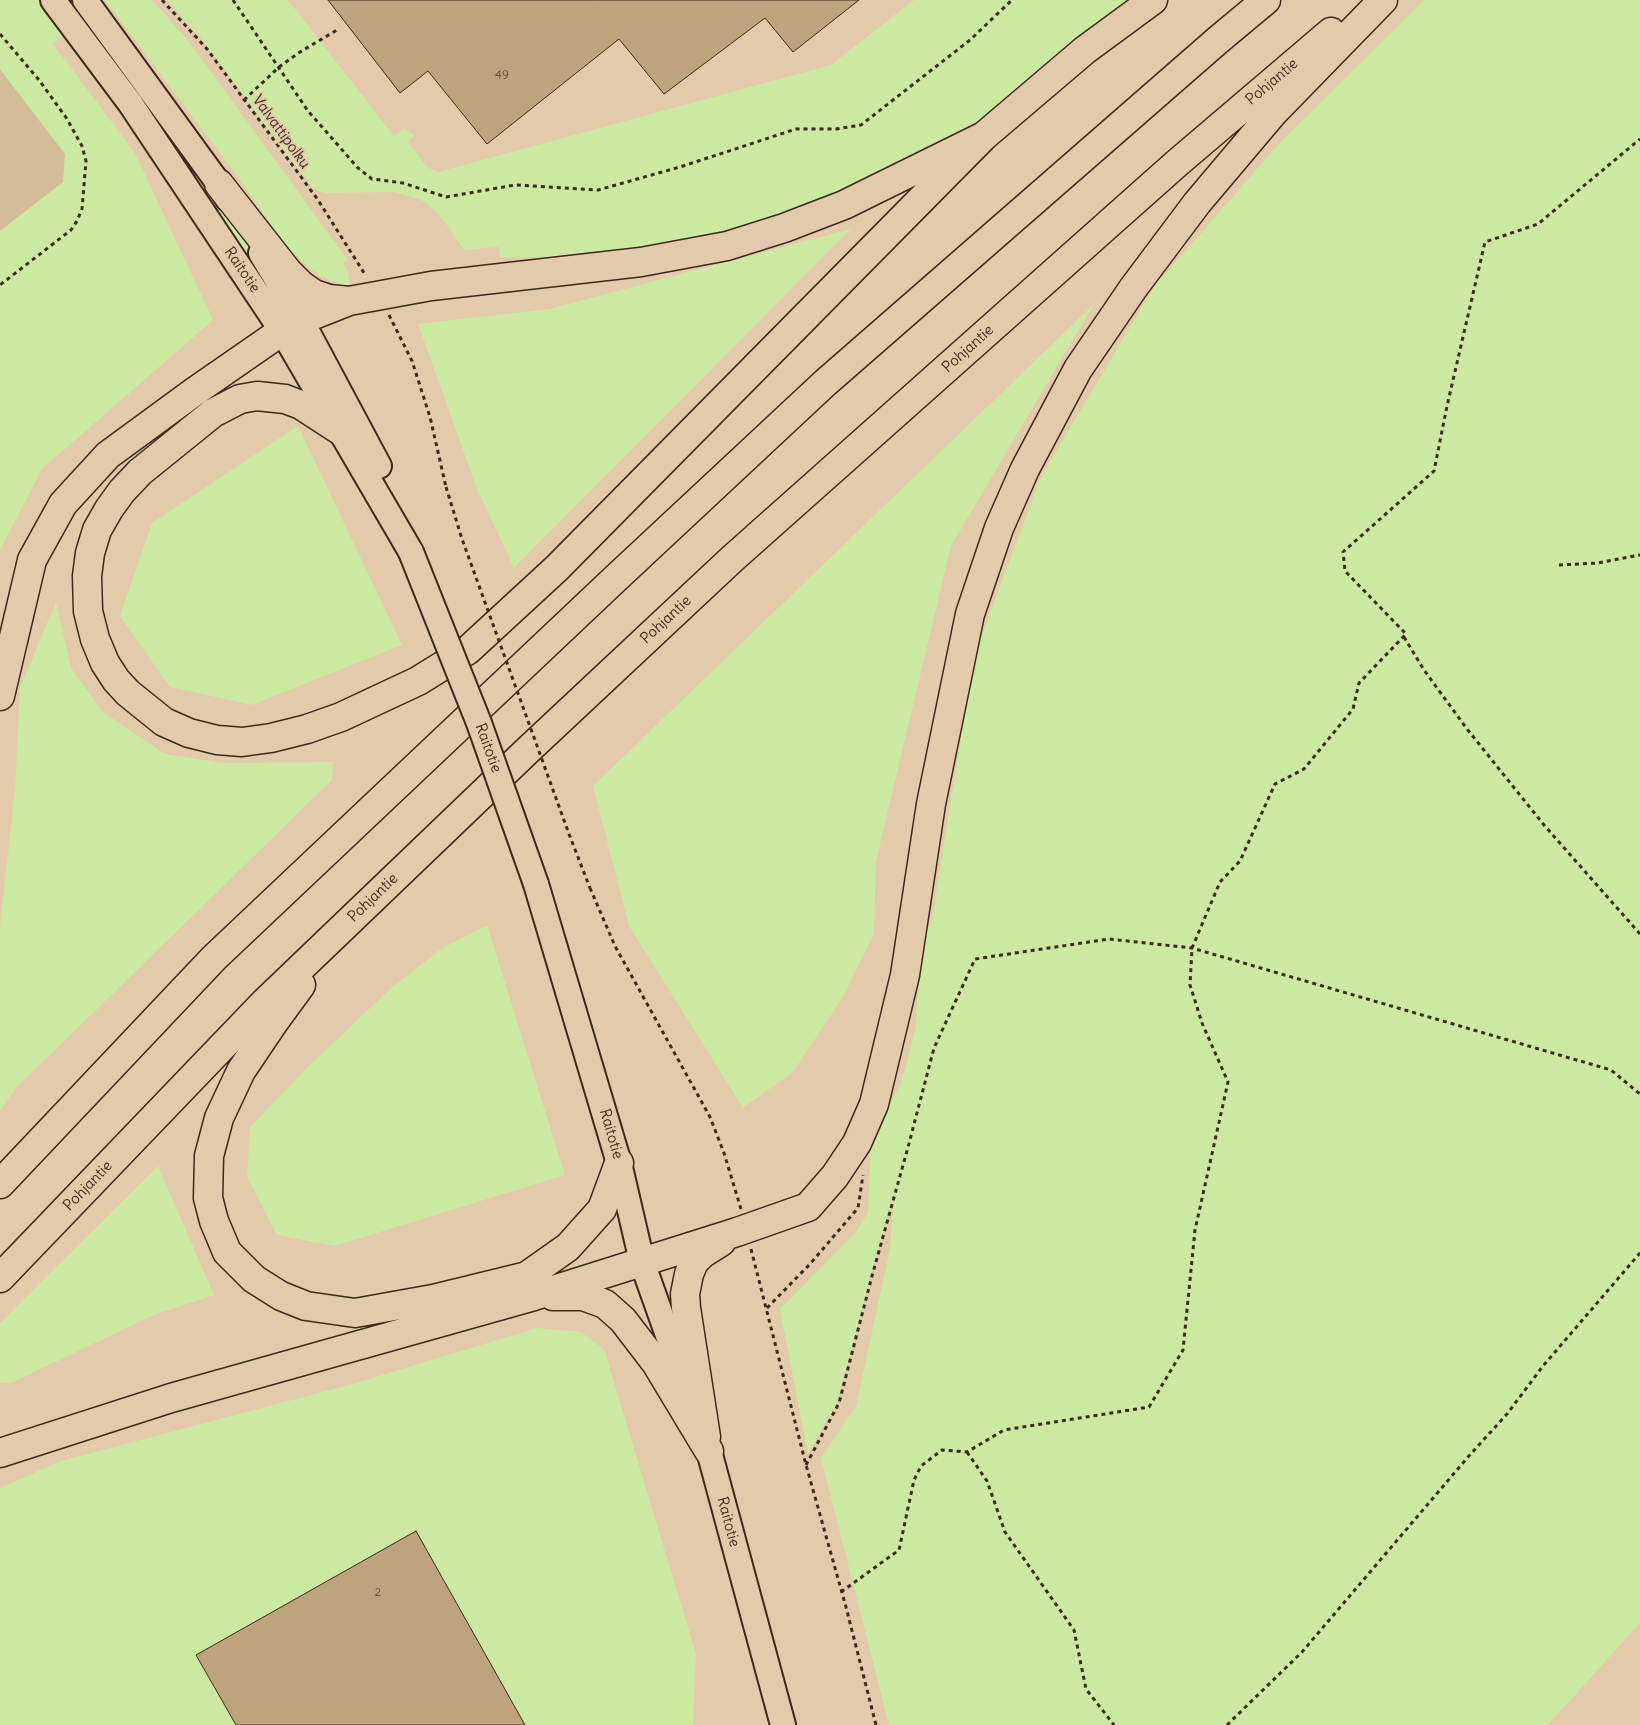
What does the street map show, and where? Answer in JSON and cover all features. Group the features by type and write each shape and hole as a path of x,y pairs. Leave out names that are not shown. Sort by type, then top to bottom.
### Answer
{"highway":[{"path":"342,431 301,405 285,399 257,396 240,400 213,413 148,466 122,491 109,508 97,530 90,552 87,576 88,611 92,630 105,662 116,680 128,693 164,722 189,733 217,740 242,742 271,738 307,729 341,717 418,681 468,650 557,568 984,136 1085,50 1153,0"},
{"path":"0,1184 214,958 825,383 1266,0"},
{"name":"Pohjantie","path":"0,1278 258,1009 514,763 732,558 1176,164 1369,0"},
{"path":"0,1453 171,1398 534,1296 808,1206 835,1176 857,1143 874,1104 905,975 931,804 970,614 999,528 1025,469 1078,369 1134,287 1197,203 1273,113 1383,0"},
{"path":"219,184 288,272 301,285 314,294 329,300 349,301 431,286 641,262 727,246 784,228 844,205 984,136"},
{"path":"0,696 32,560 63,504 108,454 194,392 292,326 349,301"},
{"path":"350,920 274,1022 241,1071 219,1118 209,1156 208,1198 214,1221 227,1252 254,1279 281,1296 306,1306 355,1313 433,1299 527,1276 568,1247 602,1210 619,1163"},
{"path":"708,1451 686,1308 689,1274 694,1262 702,1254 742,1227"},
{"path":"534,1296 583,1296 605,1304 623,1320 656,1364 708,1451"}],"main road":[{"name":"Raitotie","path":"53,0 292,326 379,465 411,552 480,723 536,884 619,1163 642,1262 708,1451 783,1725"},
{"name":"Raitotie","path":"85,0 219,184 292,326 342,431 411,552"}],"path":[{"name":"Valvattipolku","path":"162,0 207,49 318,200 367,278"},
{"path":"233,0 308,111 358,168 372,179 403,183 446,196 515,185 598,190 680,167 796,129 836,129 861,125 970,40 1012,0"},
{"path":"244,100 279,67 337,30"},
{"path":"0,34 39,80 62,111 82,146 86,161 83,201 77,221 71,230 0,285"},
{"path":"1640,139 1538,224 1485,242 1449,396 1434,471 1343,552 1345,571 1406,634 1404,637 1424,670 1467,729 1544,825 1640,934"},
{"path":"385,307 412,361 430,417 446,487 472,566 568,834 615,946 710,1117 724,1153 742,1227 767,1308 806,1465 876,1725"},
{"path":"1559,564 1598,563 1640,555"},
{"path":"841,1592 898,1550 914,1480 922,1466 942,1450 966,1452 1004,1430 1149,1407 1183,1350 1196,1230 1228,1082 1202,1022 1190,985 1192,948 1220,882 1240,861 1275,784 1304,769 1353,709 1359,683 1404,637"},
{"path":"806,1465 839,1403 872,1276 908,1151 934,1048 975,959 1109,939 1192,948 1611,1070 1640,1094"},
{"path":"767,1308 810,1264 858,1208 863,1171"},
{"path":"1227,1725 1302,1652 1507,1414 1544,1366 1640,1254"},
{"path":"966,1452 987,1481 1005,1532 1074,1630 1086,1689 1114,1725"}],"shaded area":[{"path":"0,69 65,154 64,182 0,231"}],"green space":[{"path":"0,0 45,0 69,32 53,44 135,153 213,320 42,469 0,550 0,231 63,182 65,154 0,69"},
{"path":"105,0 152,0 190,43 347,259 343,263 350,274 348,275 350,284 342,285 320,276 284,244 239,178"},
{"path":"167,0 288,0 394,136 403,129 415,135 408,142 429,168 438,172 831,65 914,0 1140,0 994,110 962,132 898,170 755,228 613,254 500,258 499,247 464,250 437,213 428,204 419,199 394,192 325,193 316,190 199,36"},
{"path":"1424,0 1640,0 1640,1623 1548,1725 889,1725 821,1458 856,1406 890,1249 894,1192 837,1402 808,1454 780,1309 856,1232 868,1212 871,1141 901,1084 915,1030 924,929 931,925 964,719 978,646 1041,477 1154,287 1277,146"},
{"path":"202,172 269,277 262,280 195,177"},
{"path":"851,229 514,568 477,489 418,324 549,309"},
{"path":"1094,304 951,546 876,861 874,934 843,997 793,1072 743,1108 629,926 593,786"},
{"path":"298,426 402,645 252,705 170,687 120,616 152,523"},
{"path":"56,602 71,668 103,712 165,754 223,763 333,762 332,780 15,1089 0,1111 0,926 15,791 20,688"},
{"path":"487,925 565,1175 335,1246 277,1235 247,1177 250,1127 310,1065 390,989 441,949"},
{"path":"158,1166 214,1295 154,1315 13,1382 0,1383 0,1323"},
{"path":"537,1328 581,1332 604,1349 696,1654 693,1725 0,1725 0,1488 61,1461 349,1385"}],"building":[{"path":"328,0 859,0 793,52 765,18 664,94 619,39 487,144 428,71 400,93"},
{"path":"416,1531 525,1725 236,1725 196,1655"}]}
